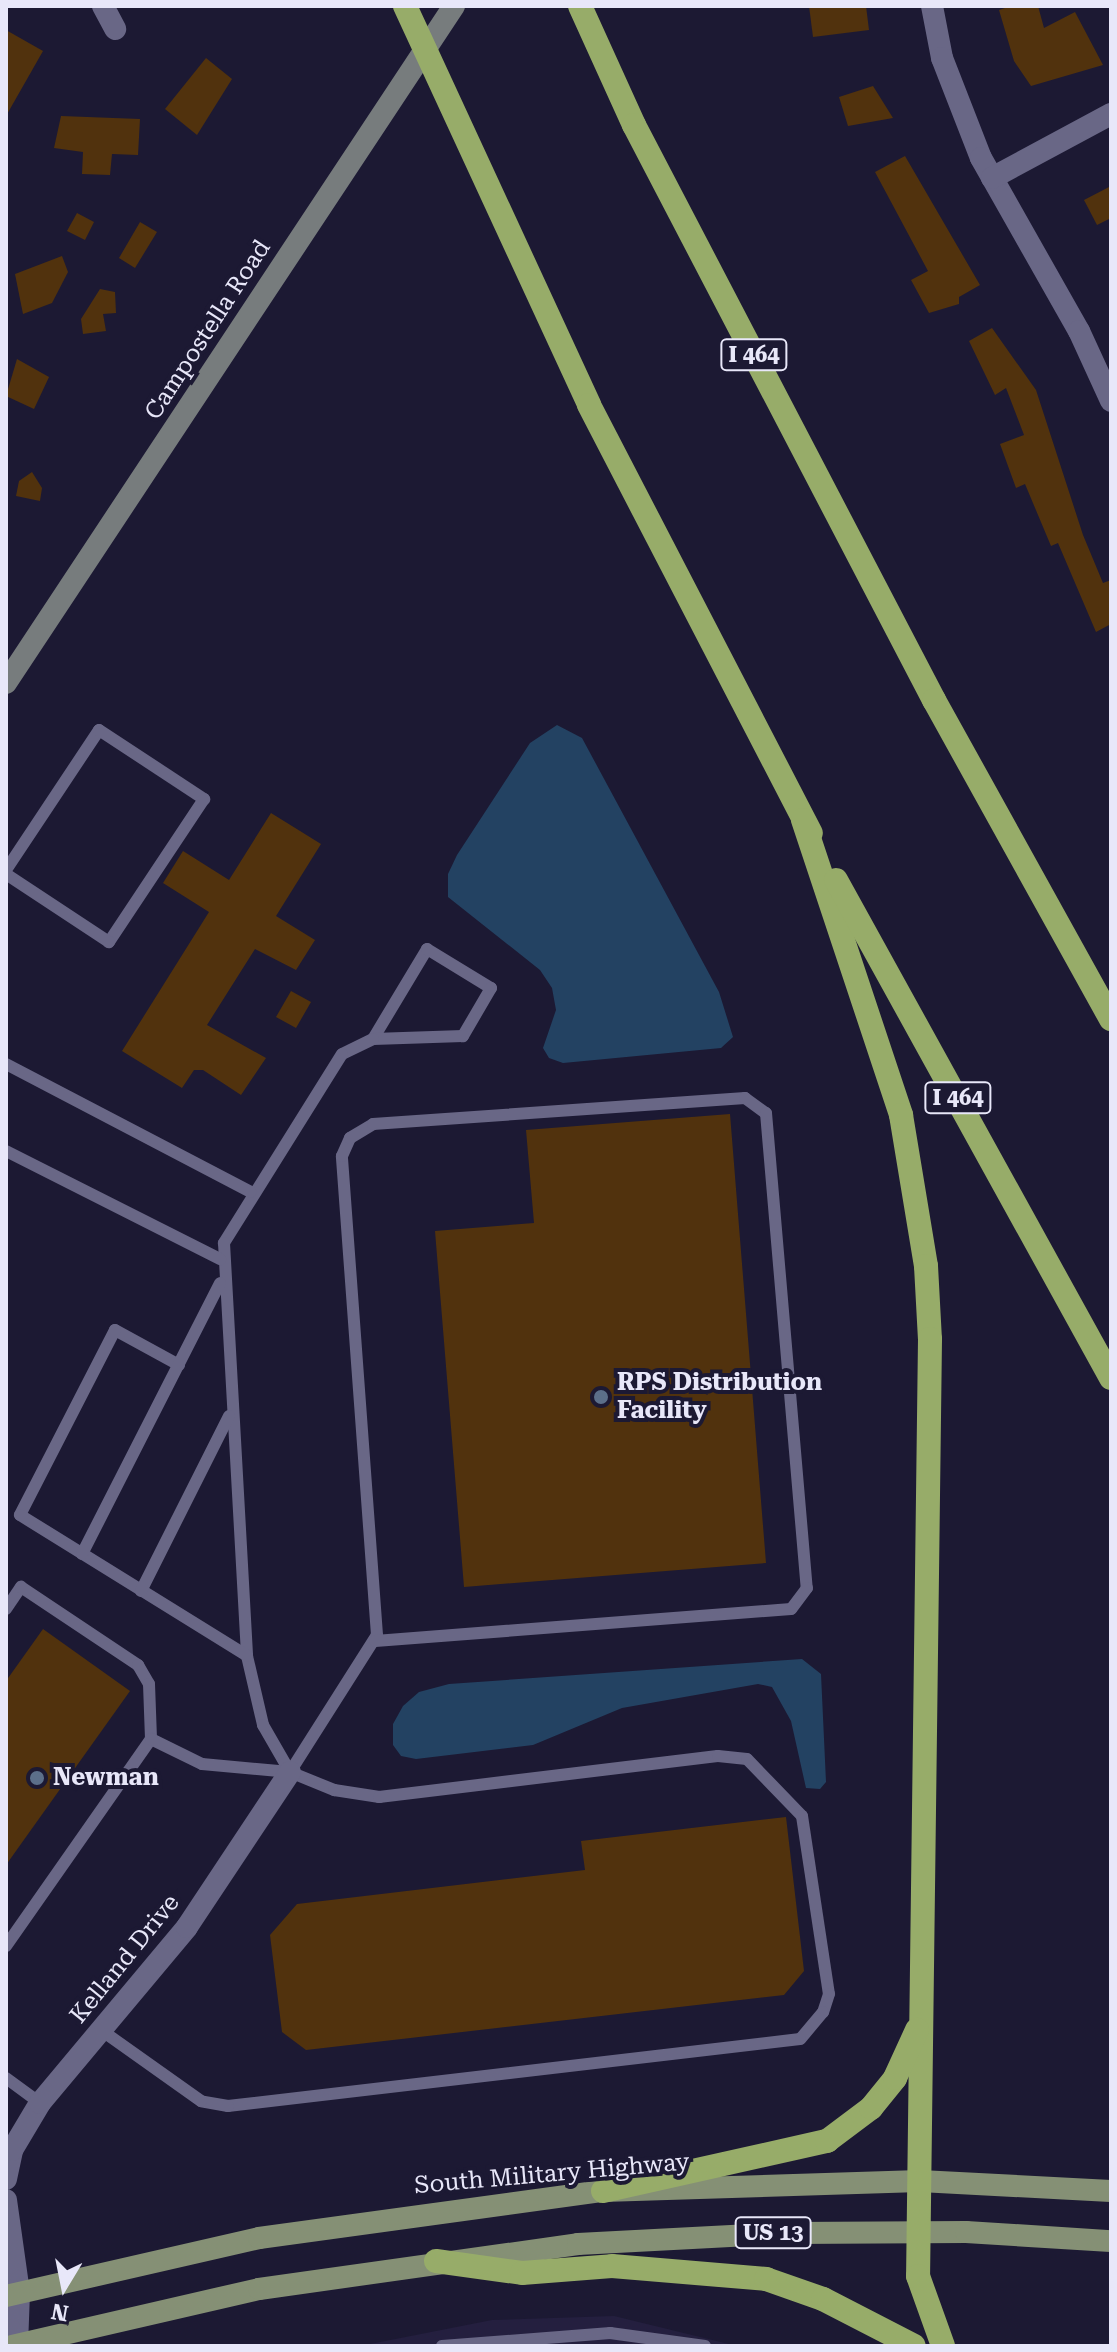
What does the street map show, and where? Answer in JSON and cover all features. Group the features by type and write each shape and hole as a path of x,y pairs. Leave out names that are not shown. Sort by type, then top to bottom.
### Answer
{"highway":[{"name":"I 464","path":"405,6 595,418 803,820 1111,1378"},
{"name":"I 464","path":"580,6 634,125 934,700 1111,1019"},
{"path":"934,700 1111,991"},
{"path":"803,820 901,1115 926,1266 918,2276 943,2346"},
{"path":"603,2191 827,2141 871,2108 895,2078 922,2009"},
{"path":"436,2261 522,2273 612,2266 766,2279 823,2299 914,2346"}],"main road":[{"name":"Campostella Road","path":"6,683 454,6"},
{"name":"South Military Highway","path":"12,2294 259,2238 603,2191 920,2181 1111,2191"},
{"name":"US 13","path":"16,2346 259,2289 436,2261 684,2237 919,2232 1111,2241"}],"street":[{"path":"103,6 115,29"},
{"path":"932,6 957,105 992,178 1079,331 1111,401"},
{"path":"992,178 1111,114"},
{"name":"Kelland Drive","path":"6,2179 12,2150 40,2103 187,1927 290,1772"},
{"path":"6,2200 16,2346"}],"lane":[{"path":"99,730 204,799 109,942 6,872 99,730"},
{"path":"290,1772 263,1725 247,1656 220,1259 229,1227 328,1070 342,1054 373,1039 463,1036 491,988 427,949 373,1039"},
{"path":"6,1064 251,1192"},
{"path":"290,1772 375,1641 342,1156 350,1138 373,1124 745,1098 766,1113 771,1134 807,1588 801,1602 791,1609 375,1641"},
{"path":"6,1151 220,1259"},
{"path":"82,1554 222,1280"},
{"path":"179,1365 115,1330 20,1515 247,1656"},
{"path":"141,1591 230,1413"},
{"path":"6,1609 21,1587 138,1665 149,1684 151,1739 6,1946"},
{"path":"101,2030 201,2101 228,2106 800,2039 823,2012 829,1994 802,1816 747,1759 718,1756 379,1797 334,1790 290,1772 202,1764 151,1739"},
{"path":"6,2078 40,2103"},
{"path":"442,2346 610,2333 705,2346"}],"shaded area":[{"path":"614,2316 737,2346 360,2346 492,2320"}],"water":[{"path":"557,725 582,738 719,992 733,1037 721,1048 563,1063 549,1058 543,1048 556,1010 552,988 540,970 448,897 448,874 457,855 530,743"},
{"path":"802,1659 821,1674 826,1782 820,1789 806,1788 791,1721 772,1687 758,1684 622,1708 533,1745 416,1759 401,1756 393,1745 393,1724 403,1706 419,1692 449,1684"}],"building":[{"path":"809,6 866,6 869,30 813,37"},
{"path":"1011,6 1038,6 1044,28 1075,12 1103,65 1031,86 1014,61 999,10"},
{"path":"6,30 43,51 6,116"},
{"path":"206,58 232,79 197,135 165,109"},
{"path":"873,86 893,118 848,126 839,97"},
{"path":"61,116 140,119 138,155 112,154 110,175 82,174 83,152 54,148"},
{"path":"905,156 980,285 959,297 959,304 929,313 911,280 928,271 875,172"},
{"path":"1111,186 1111,218 1097,225 1084,200"},
{"path":"77,213 94,222 85,240 67,231"},
{"path":"140,222 157,232 135,268 119,258"},
{"path":"62,256 68,272 52,303 23,314 15,274"},
{"path":"100,289 115,292 116,313 103,314 106,331 83,334 81,319"},
{"path":"992,328 1036,390 1083,535 1103,583 1111,580 1111,624 1096,632 1058,543 1051,546 1025,484 1016,488 1000,444 1024,435 1006,388 995,395 969,341"},
{"path":"17,359 49,377 34,409 6,396"},
{"path":"32,472 42,488 40,501 16,496 19,481"},
{"path":"271,813 321,844 276,916 315,940 296,970 255,949 207,1025 266,1058 241,1095 203,1070 194,1070 182,1088 122,1051 209,912 163,883 183,851 229,880"},
{"path":"291,991 311,1002 296,1028 276,1017"},
{"name":"RPS Distribution Facility","path":"730,1114 766,1563 464,1587 435,1231 534,1223 526,1130"},
{"name":"Newman","path":"43,1629 130,1691 6,1865 6,1681"},
{"path":"786,1817 804,1971 784,1995 306,2050 282,2032 270,1935 297,1904 585,1870 581,1841"}],"place":[{"name":"RPS Distribution Facility","path":"601,1397"},
{"name":"Newman","path":"37,1778"}]}
